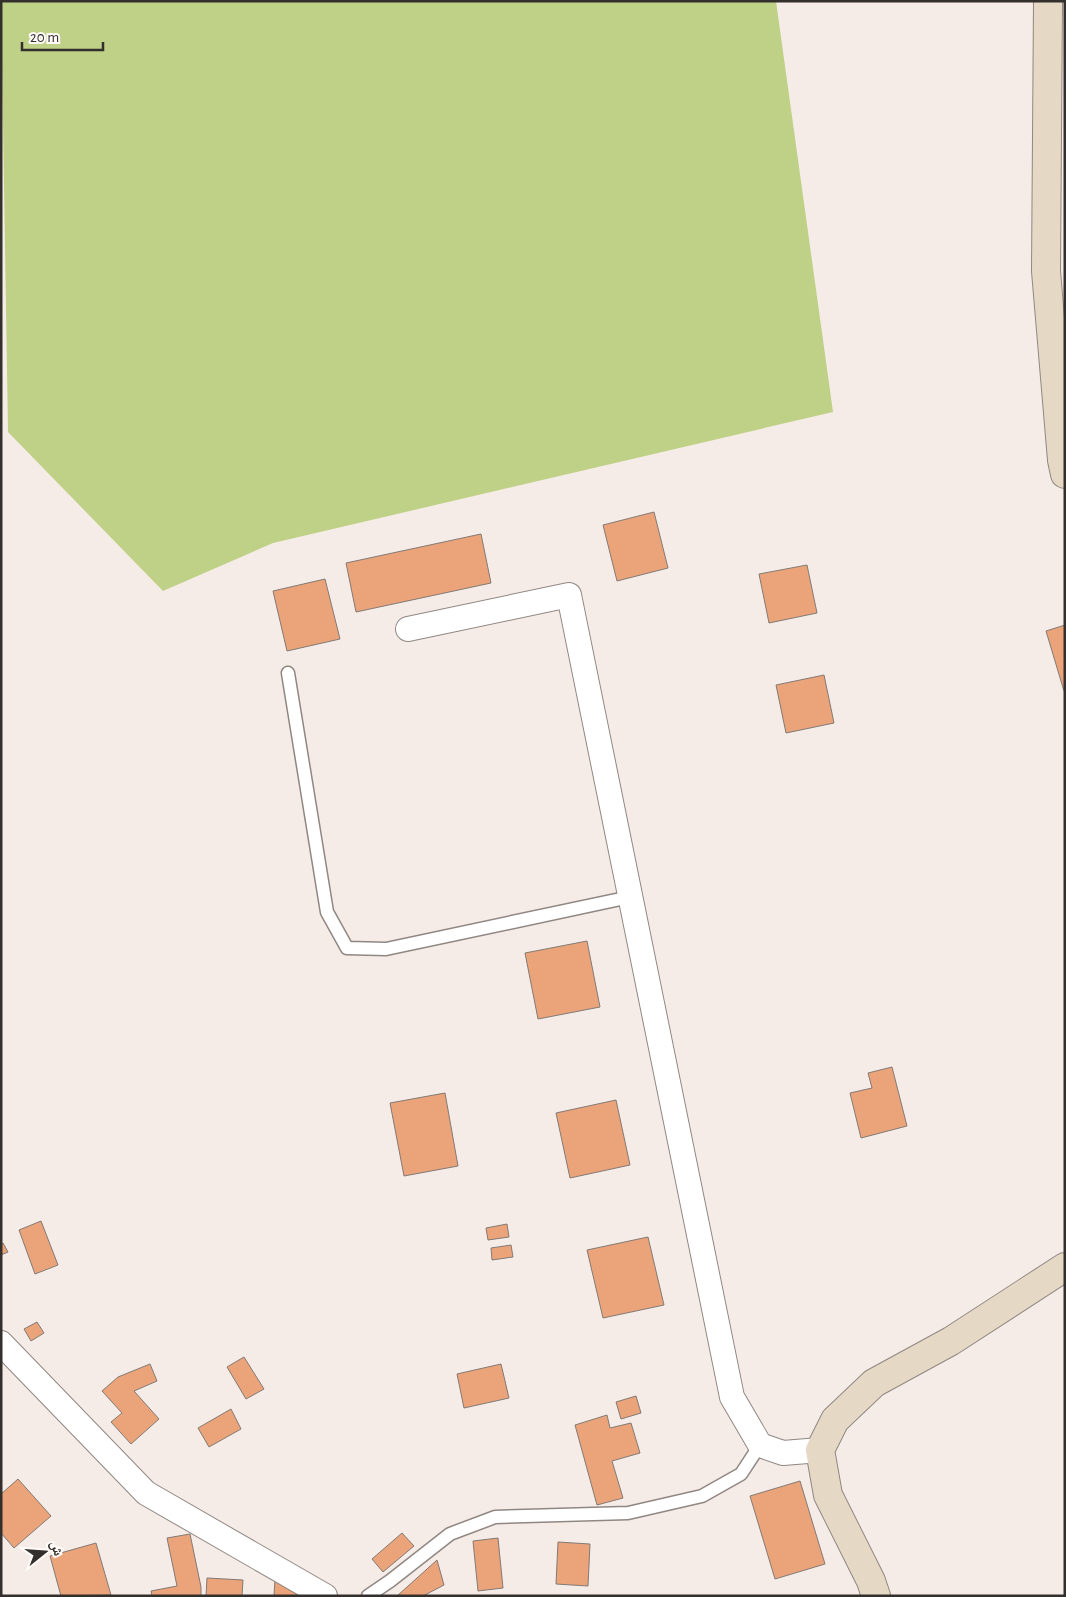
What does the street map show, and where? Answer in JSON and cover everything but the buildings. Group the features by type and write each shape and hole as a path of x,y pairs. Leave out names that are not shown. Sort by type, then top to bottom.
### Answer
{"street":[{"path":"1048,1 1046,271 1062,460 1065,474"},
{"path":"408,628 569,595 732,1397 760,1445 783,1453 820,1450"},
{"path":"876,1596 872,1581 828,1495 820,1450 836,1420 874,1383 951,1341 1065,1267"},
{"path":"1,1343 146,1494 325,1596"}],"lane":[{"path":"288,673 327,912 347,948 386,949 630,897"},
{"path":"368,1596 390,1582 450,1534 477,1523 495,1517 628,1513 702,1496 741,1474 760,1445"}],"green space":[{"path":"1,1 776,1 833,412 273,543 163,591 8,432"}]}
